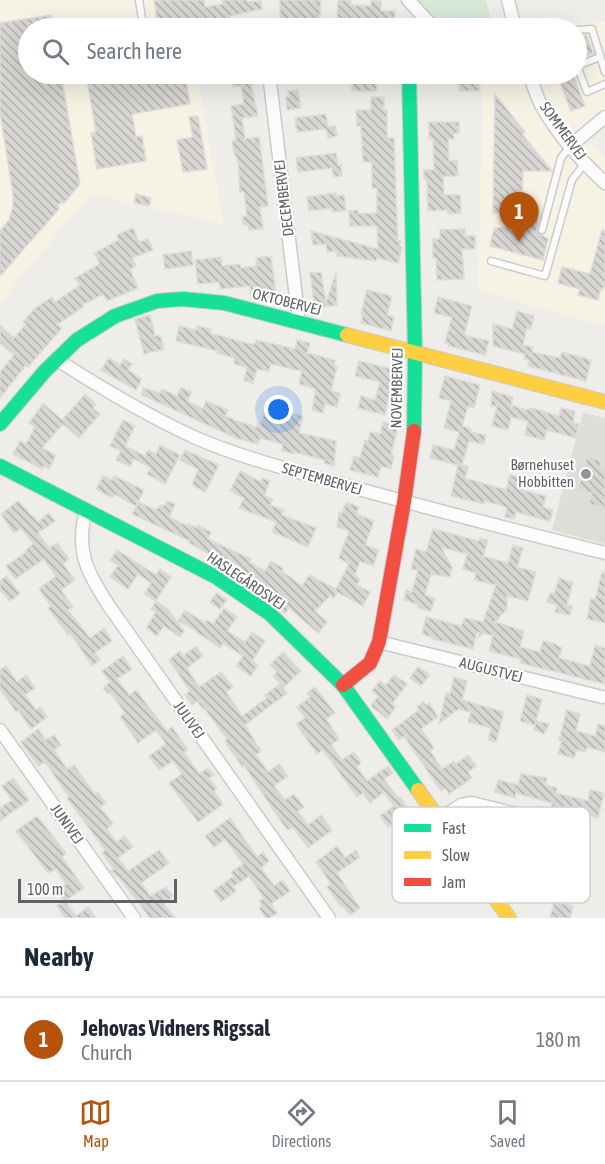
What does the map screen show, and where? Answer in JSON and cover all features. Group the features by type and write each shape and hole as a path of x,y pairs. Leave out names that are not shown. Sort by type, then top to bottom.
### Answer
{"street":[{"path":"408,0 425,18"},
{"path":"508,0 512,18"},
{"name":"DECEMBERVEJ","path":"269,84 299,322"},
{"name":"NOVEMBERVEJ","path":"343,685 370,663 379,642 414,431 415,352 409,84"},
{"name":"SOMMERVEJ","path":"533,84 541,105 570,146 605,183"},
{"path":"570,146 605,117"},
{"name":"OKTOBERVEJ","path":"0,424 69,345 102,321 123,312 169,299 224,303 605,402"},
{"name":"SEPTEMBERVEJ","path":"56,360 119,399 196,438 260,461 404,502 605,553"},
{"name":"HASLEGÅRDSVEJ","path":"0,466 216,577 270,614 343,685 431,807"},
{"name":"JULIVEJ","path":"86,510 80,540 87,567 95,584 329,918"},
{"name":"AUGUSTVEJ","path":"379,642 602,697"},
{"name":"JUNIVEJ","path":"0,730 134,918"},
{"path":"458,807 472,803 488,807"},
{"name":"HASLEGÅRDSVEJ","path":"499,903 509,918"}],"lane":[{"path":"139,0 142,18"},
{"path":"587,29 592,29 605,72"},
{"path":"587,62 600,57"},
{"path":"584,84 587,92 605,84"},
{"path":"542,230 561,158 570,146"},
{"path":"491,261 545,276 572,180 585,163"}],"shaded area":[{"path":"0,0 184,0 187,18 18,18 18,84 199,84 224,225 91,194 0,302"},
{"path":"587,22 605,22 605,126 588,141 605,158 605,326 478,291 483,84 587,84"},
{"name":"Børnehuset Hobbitten","path":"583,413 605,418 605,544 552,530"}],"green space":[{"path":"416,0 486,0 490,18 432,18"}],"building":[{"path":"154,0 204,0 205,7 223,4 222,0 261,1 262,9 230,16 230,18 157,18"},
{"path":"280,0 321,0 320,18 280,18"},
{"path":"338,0 351,0 351,5 371,6 371,1 381,1 381,11 395,11 395,18 337,18"},
{"path":"51,15 52,18 32,18"},
{"path":"18,20 18,84 63,84 80,184 64,203 58,204 59,209 0,276 0,231 9,220 13,207 13,194 0,112 0,23"},
{"path":"587,38 593,53 587,55"},
{"path":"88,84 187,84 190,104 132,114 136,137 142,136 146,161 97,169 91,133 96,132"},
{"path":"233,84 254,84 251,85 258,116 242,118 245,139 259,137 268,206 260,207 263,229 249,230 248,225 243,225 242,217 247,216 244,192 240,192 238,162 232,141 236,140 231,106 244,104 241,86 233,87"},
{"path":"352,84 376,84 377,91 352,91"},
{"path":"459,84 479,84 479,91 459,91"},
{"path":"561,84 577,84 585,106 571,111"},
{"path":"298,90 301,108 287,110 288,91"},
{"path":"495,94 525,132 522,134 552,171 523,171 522,206 538,206 537,232 548,239 543,260 490,246 494,228 519,227 518,212 493,213"},
{"path":"371,97 384,97 384,110 387,110 387,138 394,138 398,241 401,241 399,246 402,247 398,263 377,258 376,261 337,256 336,251 327,252 326,244 313,245 311,231 378,249 377,226 350,226 349,211 358,210 358,214 377,213 377,188 372,188 372,162 363,162 361,126 357,126 356,110 371,110"},
{"path":"326,114 328,127 335,126 337,136 328,138 326,129 297,132 295,118"},
{"path":"198,116 207,169 183,172 177,140 193,137 189,117"},
{"path":"429,122 459,122 459,133 454,133 454,139 448,139 449,161 457,160 458,176 443,176 444,195 460,195 461,213 448,214 448,210 428,211 427,179 424,179 424,170 434,170 433,139 429,139"},
{"path":"336,153 338,165 341,164 342,176 334,177 332,168 298,172 296,158"},
{"path":"336,193 336,196 344,195 346,210 333,212 332,208 309,211 307,197"},
{"path":"136,194 151,198 149,206 134,203"},
{"path":"133,228 139,242 148,239 153,250 132,258 136,266 130,269 138,288 107,301 103,294 82,305 83,307 57,325 62,328 28,367 26,365 0,398 0,372 14,355 0,343 0,325 14,338 26,324 23,322 34,309 52,297 55,302 80,285 75,278 100,264 94,253 119,240 117,235"},
{"path":"465,229 465,236 475,236 475,249 462,249 464,279 437,280 436,258 433,258 433,239 440,239 440,230"},
{"path":"602,230 605,231 605,283 598,300 578,295 580,289 558,283 562,267 590,274"},
{"path":"191,251 193,265 165,269 163,255"},
{"path":"271,256 276,295 270,296 270,299 251,299 250,286 220,289 219,282 198,284 195,260 221,257 222,266 240,264 241,268 257,266 256,258"},
{"path":"321,272 326,302 336,273 337,305 315,308 310,273"},
{"path":"367,290 392,296 387,315 394,317 391,331 361,323"},
{"path":"438,297 472,306 464,335 489,341 485,355 445,343 452,317 434,313"},
{"path":"517,311 534,316 531,329 527,328 523,345 533,347 532,352 560,358 562,352 591,360 586,381 528,366 529,360 524,359 525,354 493,346 493,324 512,329"},
{"path":"150,315 155,336 160,335 164,349 144,354 135,319"},
{"path":"179,326 196,330 197,326 211,329 210,333 250,344 255,344 256,340 295,349 297,340 310,343 307,353 335,360 334,366 337,367 331,391 340,393 337,407 325,404 323,413 312,410 316,389 299,384 302,371 271,364 269,371 257,369 253,383 244,381 247,367 234,364 235,358 217,353 218,351 176,341"},
{"path":"109,358 120,365 124,359 132,364 128,370 142,379 136,390 101,370"},
{"path":"359,361 404,372 400,387 391,385 385,415 358,408 361,396 375,400 380,382 355,376"},
{"path":"445,376 480,385 474,408 468,406 462,426 471,429 470,432 486,435 484,444 469,441 462,465 468,467 465,478 506,490 510,475 525,479 522,490 546,496 543,507 553,510 550,521 516,512 514,519 505,517 507,508 501,505 484,501 484,504 451,496 458,465 430,458 433,445 454,450 459,432 444,428 451,401 439,398"},
{"path":"143,388 160,393 162,389 177,396 181,388 192,392 187,401 203,409 206,401 228,410 225,416 257,427 258,422 261,423 266,407 303,416 299,433 336,441 334,466 324,463 325,460 282,451 283,444 260,438 258,444 236,438 142,395"},
{"path":"492,391 513,397 511,405 526,410 532,408 559,416 561,408 575,411 573,423 579,424 576,438 547,430 544,440 525,435 528,421 511,417 508,430 492,426 497,406 491,406"},
{"path":"85,394 96,404 93,408 100,414 79,438 63,424 42,448 56,455 49,469 43,466 42,469 13,454 20,441 26,444 35,427 29,423 43,403 62,420"},
{"path":"123,420 135,426 125,446 145,456 148,450 156,454 160,445 180,455 165,484 147,474 151,468 134,459 130,466 116,460 121,451 110,446"},
{"path":"383,422 398,426 391,455 394,456 391,469 381,466 378,477 350,470 354,456 360,458 370,432 380,434"},
{"path":"185,450 219,465 205,492 192,485 198,469 180,460"},
{"path":"587,457 601,461 600,468 605,469 605,508 589,504 592,493 578,489"},
{"path":"240,471 261,482 262,478 270,481 264,496 273,499 270,505 284,510 282,515 316,528 308,547 272,532 276,522 239,508 244,498 230,491"},
{"path":"103,476 112,480 114,476 144,490 136,506 114,494 112,498 96,489"},
{"path":"18,501 38,522 49,513 55,521 38,533 49,548 57,543 69,559 63,564 75,580 61,590 73,607 68,610 90,638 104,628 112,641 95,653 100,660 92,666 70,633 68,635 48,608 51,606 39,589 56,576 44,559 15,579 6,566 33,544 21,528 14,533 1,514"},
{"path":"167,501 175,504 169,517 187,526 188,524 197,528 198,525 211,532 208,539 251,559 249,562 265,571 271,561 283,568 282,571 302,586 309,575 336,589 349,564 339,558 349,531 337,527 339,512 342,513 346,502 359,507 356,514 374,521 365,545 379,550 373,566 360,561 355,576 360,579 357,585 370,592 363,606 337,592 334,598 330,596 315,611 327,622 318,633 289,608 285,614 262,596 266,589 244,576 245,573 189,543 190,541 132,514 139,502 155,510 165,505"},
{"path":"433,529 479,541 480,538 488,540 483,556 508,563 513,545 523,548 517,567 536,572 528,601 507,596 507,609 495,622 524,631 520,647 540,652 543,641 555,644 562,648 559,658 590,666 595,645 605,648 605,684 520,663 521,659 489,651 493,636 483,633 478,638 480,633 477,632 473,649 422,634 426,617 461,626 465,618 483,622 496,585 474,580 476,573 463,569 467,554 441,547 452,567 450,577 431,574 425,595 435,598 431,611 418,608 419,605 404,600 406,590 412,592 418,570 411,569 416,549 426,552"},
{"path":"117,550 156,575 160,569 171,577 156,601 144,594 151,583 138,574 128,589 110,577 118,565 110,560"},
{"path":"602,572 605,573 605,623 587,619 591,598 595,600"},
{"path":"7,576 20,594 10,601 0,590 0,581"},
{"path":"559,578 573,582 567,605 572,606 570,615 555,612 557,605 547,602 550,593 554,594"},
{"path":"216,593 227,600 220,609 210,602"},
{"path":"156,601 168,609 184,631 180,637 164,626 157,636 146,628 156,612 151,609"},
{"path":"224,608 237,617 227,631 245,642 252,632 265,641 252,661 258,665 251,676 236,666 243,656 223,643 220,648 178,621 185,610 205,623 207,620 213,624"},
{"path":"196,646 203,656 187,668 199,687 221,672 233,687 226,692 242,716 267,698 265,695 280,684 287,693 245,725 261,751 256,755 268,772 279,764 288,776 274,786 285,800 294,794 304,807 298,811 308,825 321,815 332,830 308,848 293,827 288,830 282,823 204,708 197,701 192,705 185,695 190,691 169,660 180,651 183,656"},
{"path":"283,652 301,671 284,687 273,676 277,672 270,665"},
{"path":"123,656 132,669 117,679 129,695 136,690 167,731 172,727 188,750 184,752 199,774 208,768 214,775 209,778 217,789 214,791 223,804 198,822 170,785 170,782 182,774 173,761 159,770 149,756 166,744 156,730 138,743 120,717 125,713 110,692 108,694 103,688 110,682 102,671"},
{"path":"6,666 17,682 26,675 35,688 25,695 36,710 40,707 47,717 31,729 0,689 0,670"},
{"path":"418,667 430,675 421,686 410,678"},
{"path":"394,675 407,684 392,704 396,707 387,719 371,706 378,696 372,691 380,681 386,685"},
{"path":"454,677 467,681 462,700 504,712 496,742 488,740 491,728 468,722 471,712 459,709 439,723 446,693 450,694"},
{"path":"315,687 335,713 326,719 339,739 331,745 342,760 354,752 361,763 357,767 367,781 388,766 393,773 384,779 407,807 393,807 384,792 370,803 363,793 357,797 323,750 317,754 296,724 305,718 297,707 310,697 307,693"},
{"path":"527,695 542,699 535,725 520,721"},
{"path":"423,702 427,705 429,703 438,717 421,729 434,748 430,751 442,769 454,761 456,764 468,755 476,766 468,772 472,778 449,794 445,788 441,791 404,736 399,740 392,730 419,710 417,707"},
{"path":"567,710 580,714 576,731 595,736 598,724 605,726 605,752 587,747 585,752 577,750 574,758 558,754 562,741 559,740"},
{"path":"536,721 549,724 544,734 534,730"},
{"path":"38,729 46,740 54,735 61,745 54,750 67,769 74,765 95,794 98,792 106,803 100,807 113,824 107,829 116,842 125,836 133,847 118,858 128,871 159,850 169,863 141,883 150,896 166,887 173,896 164,904 175,918 150,918 121,880 111,871 114,869 102,853 105,850 67,798 69,797 45,762 38,766 21,742"},
{"path":"521,774 547,778 545,785 557,788 556,793 588,801 590,790 604,793 598,818 590,816 590,807 555,807 551,806 552,803 516,793 515,798 495,792 498,780 518,785"},
{"path":"13,778 29,800 0,821 0,808 12,800 2,786"},
{"path":"392,807 392,824 388,827 380,816"},
{"path":"37,816 66,853 62,857 84,888 65,901 76,916 88,907 96,918 65,918 57,906 64,901 57,891 66,884 56,869 48,873 16,831"},
{"path":"230,818 257,857 263,852 269,861 261,868 274,886 282,880 290,891 271,904 277,913 270,918 266,918 259,908 262,906 259,901 264,898 249,876 233,887 236,891 221,902 213,891 234,876 231,872 243,864 225,839 214,847 205,836"},
{"path":"337,846 345,858 356,850 360,857 337,873 360,908 350,915 343,906 341,907 327,887 331,884 316,862"},
{"path":"554,903 573,906 570,918 550,918"}],"traffic: fast":[{"path":"409,84 415,352 414,431"},
{"path":"0,424 45,371 77,340 115,316 157,301 183,299 224,303 347,335"},
{"path":"0,466 216,577 270,614 343,685 418,790"}],"traffic: slow":[{"path":"347,335 605,402"},
{"path":"418,790 430,807"},
{"path":"498,903 509,918"}],"traffic: jam":[{"path":"343,685 370,663 379,642 414,431"}],"place":[{"name":"Jehovas Vidners Rigssal","path":"519,242"},
{"name":"Børnehuset Hobbitten","path":"586,474"}]}
